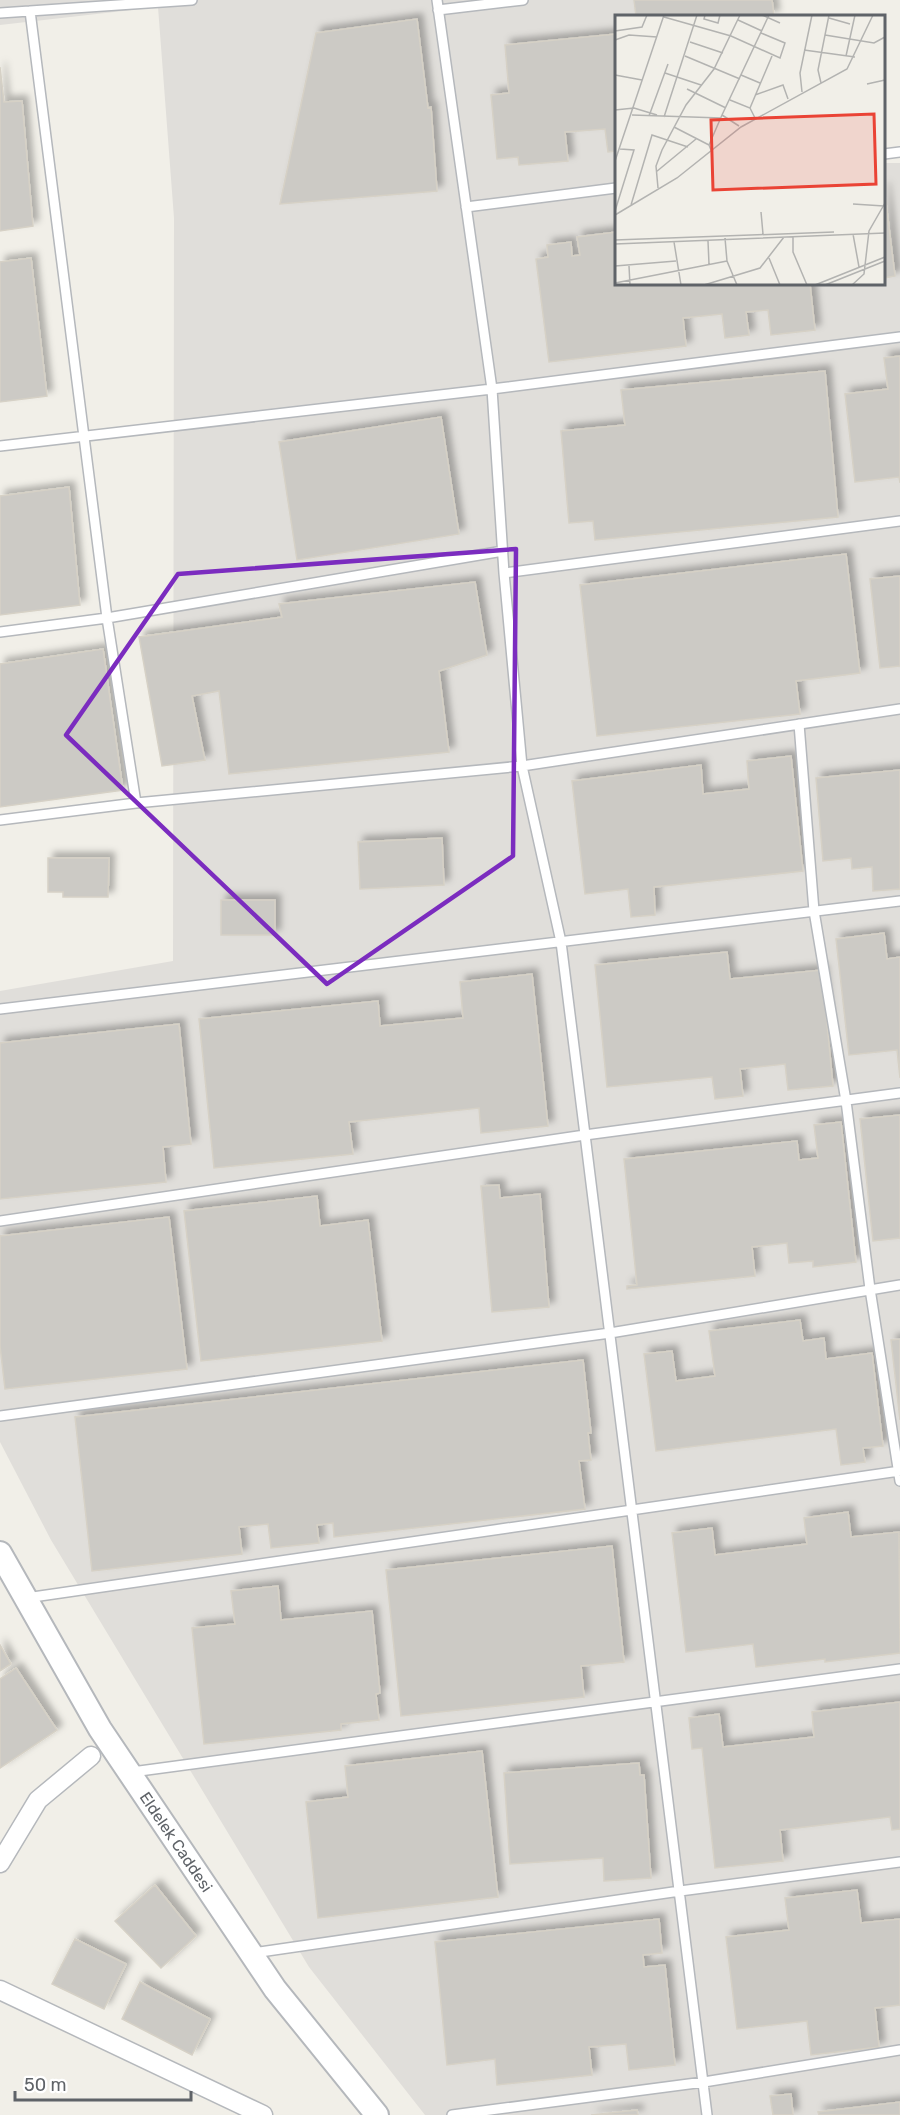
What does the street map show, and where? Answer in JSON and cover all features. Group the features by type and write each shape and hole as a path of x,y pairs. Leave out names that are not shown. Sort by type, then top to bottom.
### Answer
{"street":[{"name":"Eldelek Caddesi","path":"0,1553 100,1729 275,1989 377,2115"},
{"path":"0,1863 38,1800 91,1756"},
{"path":"0,1990 263,2115"}],"lane":[{"path":"0,13 192,0"},
{"path":"523,0 438,5 492,389 504,573 522,766 561,942 707,2115"},
{"path":"30,11 107,618 136,803"},
{"path":"885,154 900,152"},
{"path":"466,207 615,188"},
{"path":"0,446 492,389 900,338"},
{"path":"504,573 900,521"},
{"path":"0,632 107,618 503,551"},
{"path":"0,820 136,803 522,766 900,709"},
{"path":"26,1598 632,1509 900,1474 870,1290 846,1101 814,911 799,724"},
{"path":"0,1009 900,901"},
{"path":"0,1221 585,1135 900,1094"},
{"path":"0,1416 610,1333 900,1285"},
{"path":"130,1773 900,1669"},
{"path":"251,1953 680,1891 900,1862"},
{"path":"452,2115 704,2082 900,2050"}],"highlighted area":[{"path":"516,549 513,856 327,984 66,735 178,574"}],"shaded area":[{"path":"0,0 773,0 774,15 615,15 615,285 885,285 885,163 900,163 900,2115 425,2115 309,1967 51,1540 0,1442 0,991 173,961 174,218 158,7 0,25"}],"building":[{"path":"634,0 772,0 774,15 636,15"},
{"path":"417,19 428,108 431,107 437,191 280,204 316,33"},
{"path":"615,34 615,151 608,152 605,129 565,132 568,161 519,165 518,157 497,159 491,95 509,93 505,45"},
{"path":"0,67 4,102 22,101 33,226 0,231"},
{"path":"885,195 895,276 885,278"},
{"path":"615,232 615,285 810,285 815,330 771,335 768,310 746,312 749,335 725,338 722,314 683,318 686,346 549,362 536,259 548,257 547,245 571,242 572,256 580,255 577,237"},
{"path":"31,258 47,396 0,402 0,262"},
{"path":"900,356 900,483 899,477 855,482 845,394 888,389 884,358"},
{"path":"825,371 838,517 595,540 593,521 569,523 561,431 625,425 621,390"},
{"path":"441,417 459,534 297,560 279,442"},
{"path":"69,487 80,605 0,615 0,496"},
{"path":"846,554 860,673 796,681 800,714 597,736 580,585"},
{"path":"900,576 900,666 880,668 870,579"},
{"path":"475,582 487,655 439,671 449,752 229,774 219,691 192,696 205,760 162,766 139,637 282,617 279,604"},
{"path":"103,649 123,790 0,807 0,664"},
{"path":"791,756 803,871 654,887 655,915 631,917 628,889 585,894 572,781 701,765 703,794 749,789 747,761"},
{"path":"900,770 900,889 873,891 872,867 852,869 851,858 823,861 816,778"},
{"path":"442,838 444,885 360,889 358,842"},
{"path":"48,858 109,858 108,897 63,897 63,892 48,892"},
{"path":"221,900 275,900 275,935 221,935"},
{"path":"884,933 887,959 900,957 900,1078 897,1050 849,1055 836,939"},
{"path":"727,952 730,979 822,970 833,1086 788,1090 785,1064 740,1069 743,1096 715,1099 712,1077 607,1087 595,965"},
{"path":"532,974 548,1126 481,1133 479,1108 349,1122 353,1154 214,1168 199,1019 378,1001 380,1026 463,1018 460,982"},
{"path":"179,1024 191,1144 163,1147 166,1182 0,1199 0,1043"},
{"path":"900,1115 900,1238 873,1241 860,1119"},
{"path":"841,1122 856,1262 813,1267 813,1261 789,1263 787,1243 752,1247 755,1276 627,1289 627,1286 637,1285 624,1159 797,1141 799,1160 818,1158 814,1125"},
{"path":"499,1185 500,1198 540,1194 549,1307 492,1312 481,1186"},
{"path":"317,1196 320,1226 368,1220 382,1341 201,1361 184,1211"},
{"path":"169,1217 187,1369 5,1389 0,1346 0,1236"},
{"path":"800,1320 803,1341 824,1338 826,1359 872,1353 883,1446 863,1448 865,1462 841,1465 836,1429 656,1451 644,1354 672,1351 676,1381 715,1376 709,1331"},
{"path":"900,1339 900,1420 891,1340"},
{"path":"583,1360 591,1433 588,1433 591,1460 579,1461 585,1509 334,1537 333,1523 317,1525 319,1543 271,1548 268,1524 239,1527 242,1554 92,1571 75,1417"},
{"path":"848,1512 851,1537 899,1532 900,1653 756,1667 753,1644 686,1652 672,1533 712,1528 715,1555 807,1544 804,1518"},
{"path":"612,1546 624,1662 581,1666 584,1697 401,1716 386,1570"},
{"path":"278,1586 281,1620 372,1611 380,1693 376,1694 379,1720 341,1724 341,1730 204,1744 192,1628 235,1624 231,1591"},
{"path":"0,1645 11,1664 0,1671"},
{"path":"16,1668 57,1730 0,1768 0,1679"},
{"path":"900,1702 900,1829 892,1830 890,1817 780,1830 783,1861 715,1868 702,1748 692,1749 689,1718 719,1714 723,1747 814,1737 812,1712"},
{"path":"482,1751 498,1897 318,1918 306,1802 348,1797 345,1766"},
{"path":"639,1763 640,1775 644,1775 651,1878 604,1881 603,1858 510,1864 504,1773"},
{"path":"155,1885 196,1936 161,1968 115,1921"},
{"path":"857,1890 861,1923 900,1919 900,2005 875,2008 879,2047 811,2055 807,2021 737,2029 726,1937 789,1930 785,1898"},
{"path":"659,1919 662,1953 643,1955 644,1967 665,1965 675,2065 629,2070 626,2044 589,2047 592,2075 497,2085 495,2059 447,2065 435,1942"},
{"path":"75,1939 126,1964 104,2009 52,1984"},
{"path":"140,1982 210,2019 192,2055 122,2019"},
{"path":"791,2094 793,2115 773,2115 770,2096"},
{"path":"900,2102 900,2115 819,2115 818,2112"},
{"path":"637,2110 638,2115 591,2115"}]}
